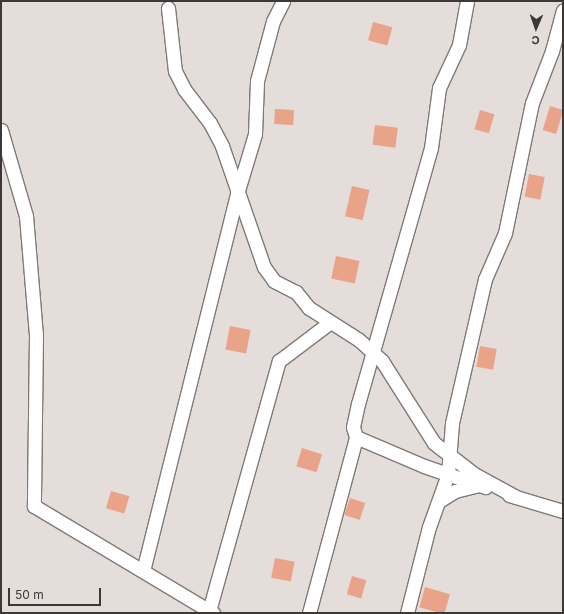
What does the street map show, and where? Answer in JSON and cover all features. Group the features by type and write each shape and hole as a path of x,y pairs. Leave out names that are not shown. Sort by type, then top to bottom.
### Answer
{"street":[{"path":"144,571 237,194 255,134 257,81 272,21 283,1"},
{"path":"309,613 356,437 353,427 372,352 431,148 439,88 459,45 468,1"},
{"path":"168,8 175,71 184,89 210,122 222,146 237,194 264,267 274,281 296,292 309,308 329,323 359,340 382,361 434,442 477,479"},
{"path":"407,613 429,527 448,474 452,423 485,279 505,233 532,103 552,51 563,10"},
{"path":"1,130 26,216 36,334 34,506 211,612 279,361 329,323"},
{"path":"452,423 461,456 477,479"},
{"path":"356,437 448,474 477,479 516,497 563,511"},
{"path":"439,501 477,479"}],"building":[{"path":"373,22 392,27 387,46 368,40"},
{"path":"550,106 563,110 556,134 543,130"},
{"path":"275,109 294,110 293,125 274,124"},
{"path":"480,110 494,114 489,133 474,129"},
{"path":"375,125 398,128 395,148 373,145"},
{"path":"529,174 545,177 540,200 525,197"},
{"path":"352,186 370,190 363,220 345,216"},
{"path":"336,256 359,261 355,283 331,278"},
{"path":"230,326 251,330 246,354 225,350"},
{"path":"480,346 497,349 493,370 476,367"},
{"path":"302,448 322,454 317,472 296,466"},
{"path":"111,491 129,496 124,514 106,508"},
{"path":"350,498 365,503 360,520 344,515"},
{"path":"275,558 295,562 291,581 271,578"},
{"path":"352,576 366,580 361,598 347,594"},
{"path":"425,587 450,594 445,613 419,607"}]}
